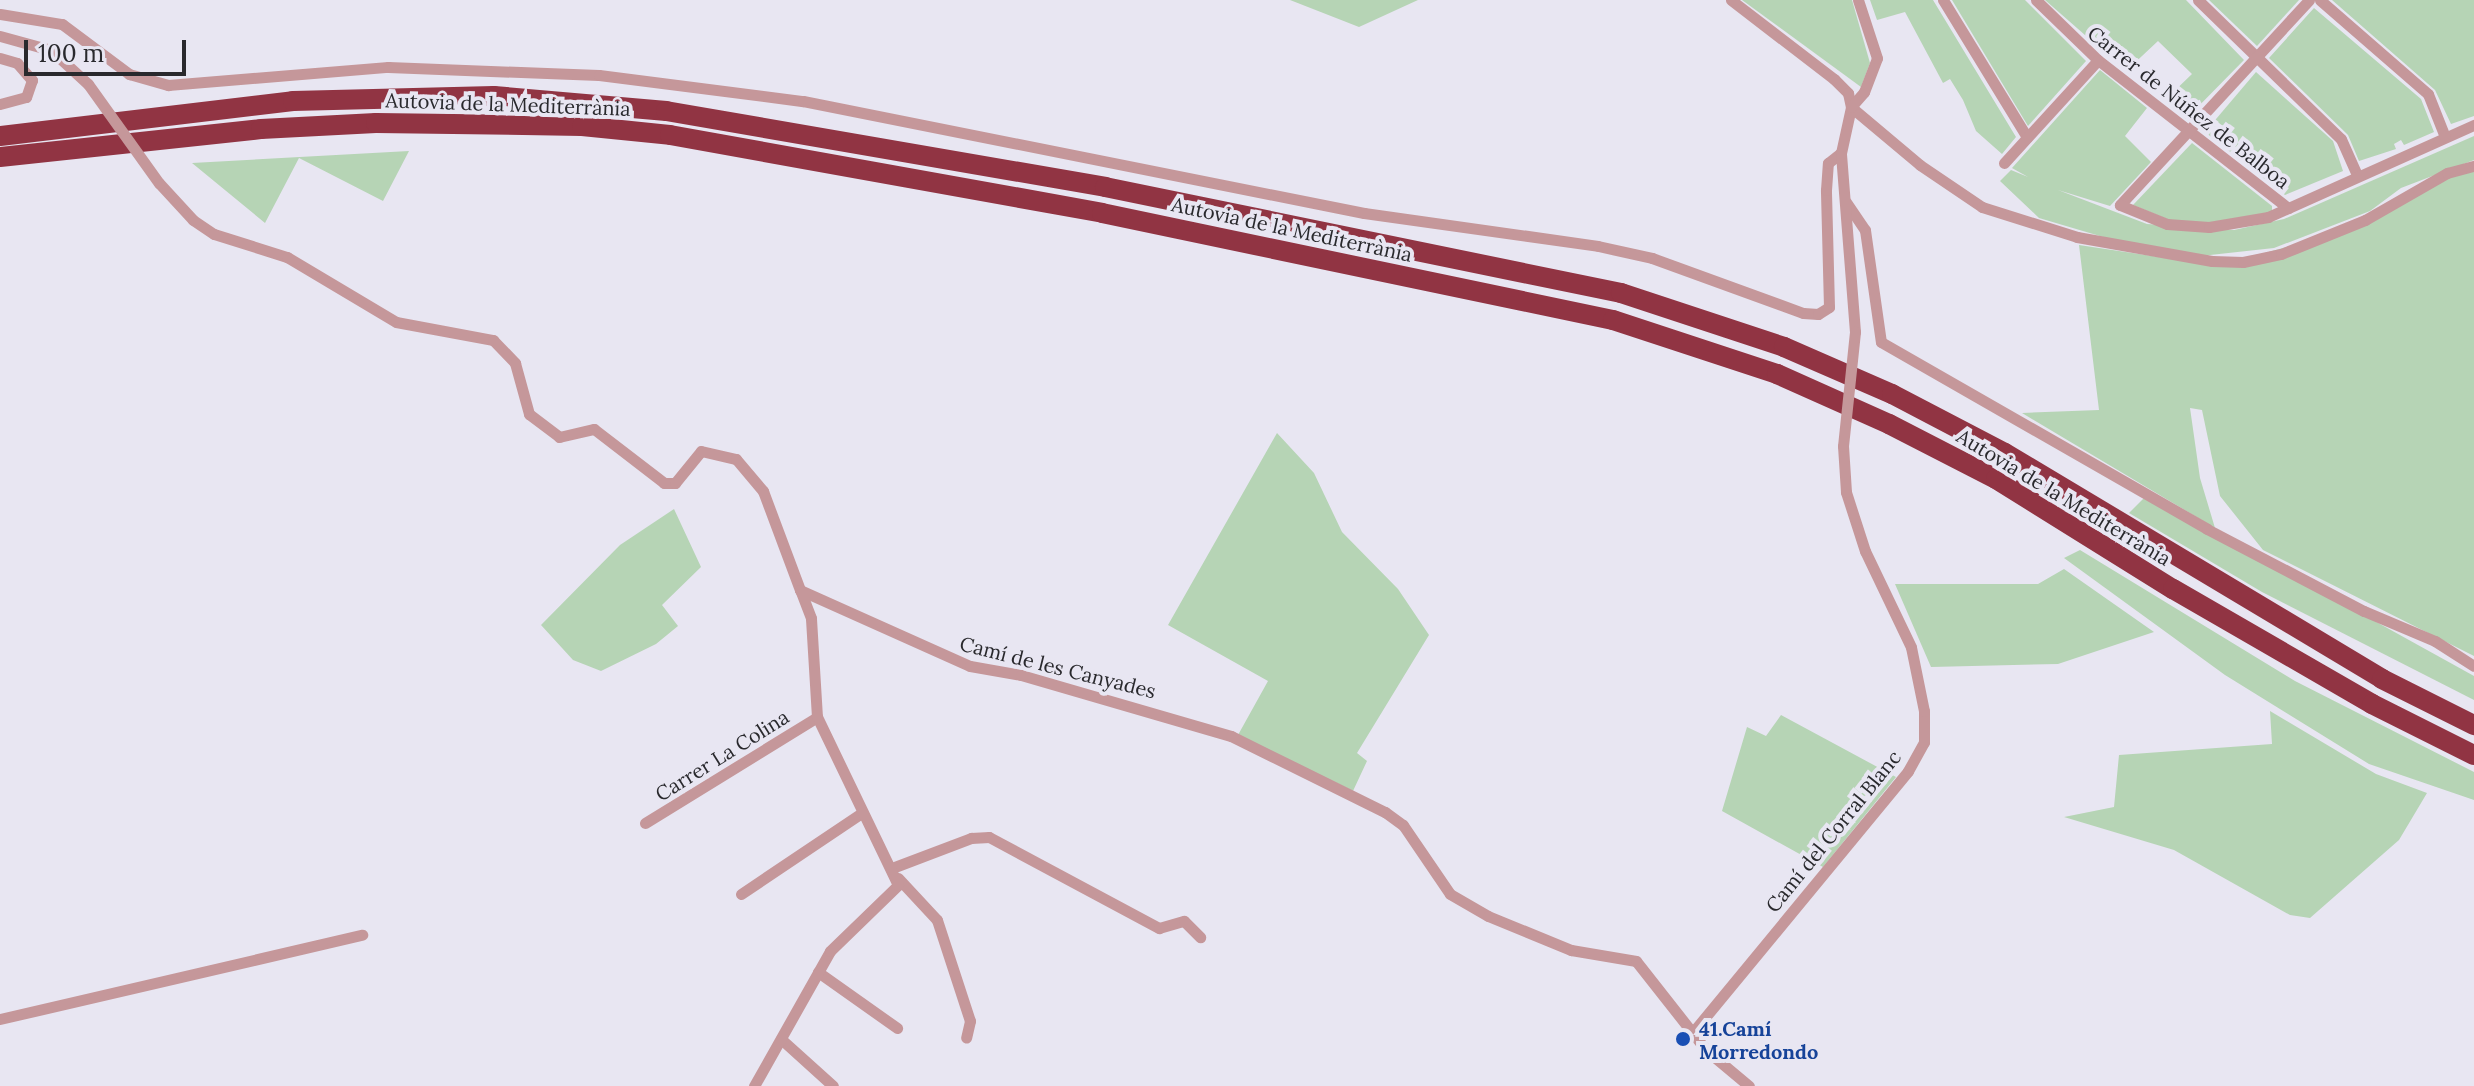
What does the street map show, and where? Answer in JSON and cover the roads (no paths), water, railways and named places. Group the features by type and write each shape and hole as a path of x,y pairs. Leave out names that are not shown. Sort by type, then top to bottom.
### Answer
{"highway":[{"name":"Autovia de la Mediterrània","path":"0,136 293,101 494,96 666,111 1105,187 1621,293 1784,347 1892,394 2005,453 2382,679 2474,725"},
{"name":"Autovia de la Mediterrània","path":"0,157 261,129 376,123 582,126 670,135 1102,213 1613,320 1777,374 1889,424 1996,479 2372,704 2474,755"}],"street":[{"path":"0,14 62,24 129,74 168,85 388,67 599,75 803,101 1364,213 1598,246 1652,258 1803,313 1818,314 1829,307 1828,163 1841,153 1851,107 1848,93 1731,0"},
{"path":"1851,107 1864,92 1877,58 1858,0"},
{"path":"1943,0 2027,137"},
{"name":"Carrer de Núñez de Balboa","path":"2036,0 2098,60 2288,208"},
{"path":"2198,0 2341,139 2357,175"},
{"path":"2309,0 2120,205 2157,221 2209,227 2268,217 2474,125"},
{"path":"2320,0 2428,94 2445,137"},
{"path":"0,36 51,50 88,84 159,183 193,220 214,234 287,257 396,322 493,340 515,363 529,414 559,437 594,429 664,483 675,483 701,451 736,459 763,491 811,618 817,717 860,814 895,873 937,920 970,1021 966,1038"},
{"path":"0,58 17,63 32,80 26,97 0,104"},
{"path":"2004,163 2098,60"},
{"path":"1851,107 1920,165 1982,207 2077,237 2212,261 2281,254 2365,220 2447,173 2474,166"},
{"name":"Camí del Corral Blanc","path":"1693,1032 1908,771 1924,742 1924,711 1911,647 1865,551 1846,492 1843,446 1855,332 1841,153"},
{"path":"1846,202 1865,230 1881,342 2195,522 2364,611 2435,641 2474,666"},
{"name":"Camí de les Canyades","path":"800,590 970,666 1174,716 1289,763 1403,825 1450,894 1475,909 1571,950 1636,961 1706,1050 1749,1086"},
{"name":"Carrer La Colina","path":"645,823 817,717"},
{"path":"741,894 860,814"},
{"path":"895,873 971,838 989,837 1159,928 1184,921 1200,937"},
{"path":"754,1086 837,942 891,894 895,873"},
{"path":"0,1019 362,935"},
{"path":"818,972 897,1028"},
{"path":"781,1039 833,1086"}],"place":[{"name":"41.Camí Morredondo","path":"1683,1039"}]}
